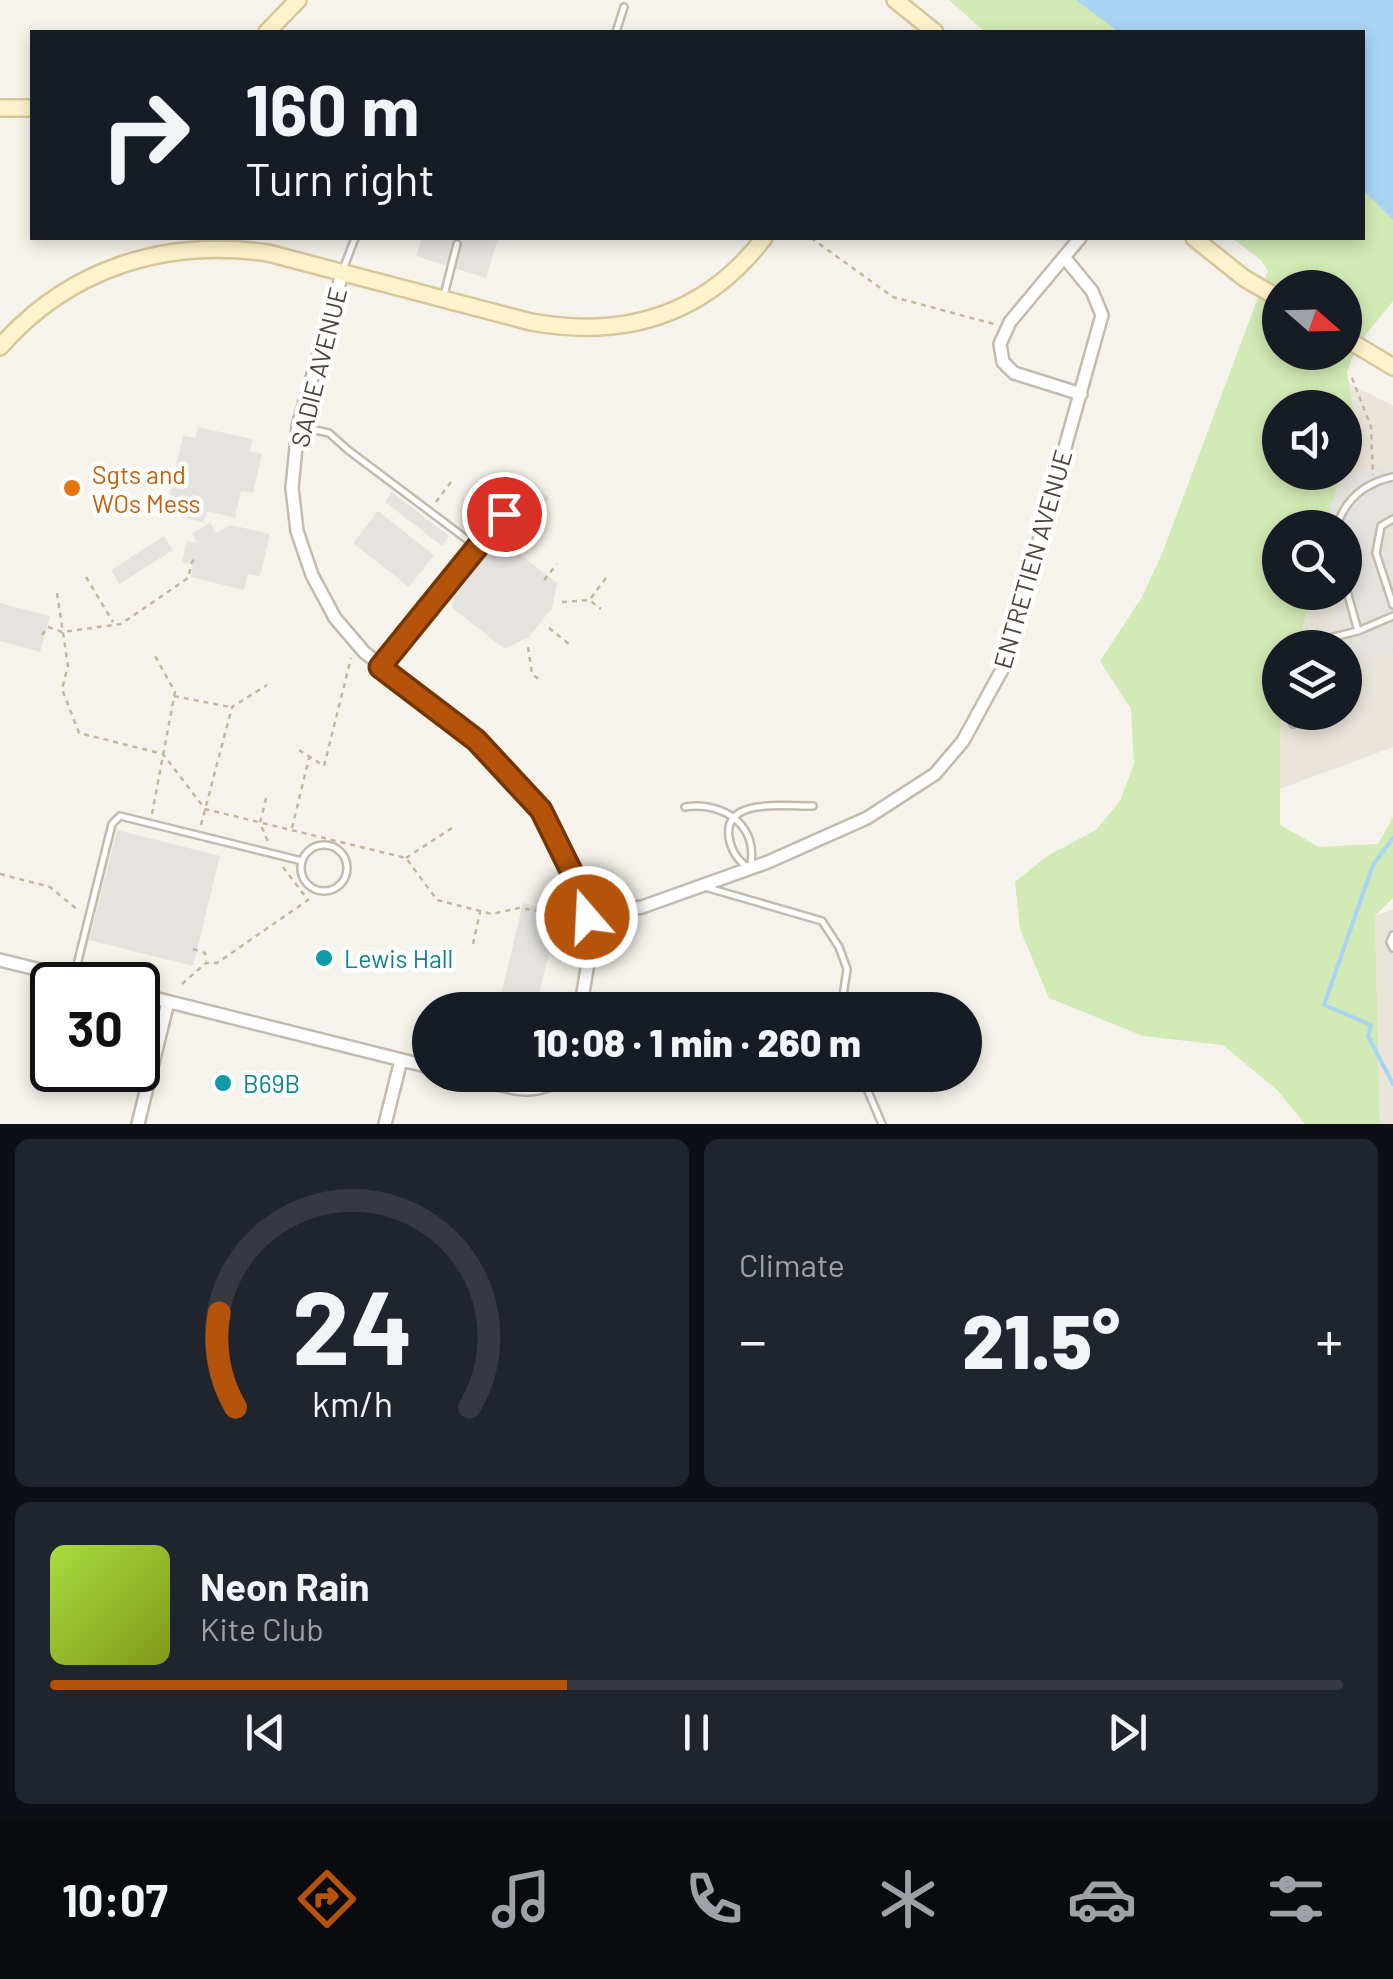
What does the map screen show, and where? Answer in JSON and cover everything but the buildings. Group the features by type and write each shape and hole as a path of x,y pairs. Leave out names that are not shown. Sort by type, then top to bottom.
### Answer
{"street":[{"path":"270,30 298,0"},
{"path":"895,0 924,29"},
{"path":"0,108 30,108"},
{"path":"0,347 32,314 64,290 108,267 157,253 235,248 343,270 548,325 611,328 658,316 711,290 762,240"},
{"path":"1078,240 1010,322 1000,344 1002,362 1014,374 1081,394"},
{"path":"1196,240 1262,289"},
{"name":"ENTRETIEN AVENUE","path":"612,912 642,908 702,886 868,818 934,774 964,741 1004,666 1102,315 1092,291 1064,257"},
{"name":"SADIE AVENUE","path":"343,270 298,426 292,488 297,531 312,575 334,618 355,642 380,667 476,740 541,810 583,895"},
{"path":"1362,348 1393,367"},
{"path":"583,895 612,912 588,940"},
{"path":"583,895 588,940 583,992"},
{"path":"0,960 30,967"},
{"path":"160,1000 412,1063"},
{"path":"138,1124 168,1002"},
{"path":"385,1124 401,1060"}],"lane":[{"path":"617,30 624,7"},
{"path":"343,270 354,240"},
{"path":"444,298 456,244"},
{"path":"298,426 337,438 477,547"},
{"path":"1345,510 1373,482 1393,477"},
{"path":"380,667 521,492"},
{"path":"1393,519 1381,526 1376,546 1393,604"},
{"path":"1360,630 1393,616"},
{"path":"685,807 709,806 735,816 744,826 753,854 750,868 738,861 730,842 728,827 735,816 751,807 813,806"},
{"path":"77,962 112,824 120,816 302,861"},
{"path":"317,846 334,848 346,863 346,873 336,888 318,891 304,880 302,861 317,846"},
{"path":"702,886 822,921 839,947 847,969 844,992"},
{"path":"1393,935 1393,948"},
{"path":"868,1092 882,1124"}],"path":[{"path":"815,240 894,298 990,325 1010,322"},
{"path":"1352,378 1371,427 1373,482"},
{"path":"429,511 454,479"},
{"path":"42,635 48,627 62,632 121,624 188,578 197,556"},
{"path":"544,580 557,564"},
{"path":"590,600 608,575"},
{"path":"86,577 114,623"},
{"path":"56,594 68,666 62,689 79,734 163,754 205,809 406,858 437,900 492,914 519,908 540,910"},
{"path":"562,602 590,600 601,609"},
{"path":"549,628 570,644"},
{"path":"299,750 324,766 355,642"},
{"path":"528,647 532,674 541,681"},
{"path":"151,822 174,696 154,654"},
{"path":"174,696 232,707 267,685"},
{"path":"199,834 232,707"},
{"path":"292,830 310,757"},
{"path":"206,962 218,964 308,900 270,854 260,822 266,798"},
{"path":"406,858 455,826"},
{"path":"0,874 50,887 75,910 90,913"},
{"path":"472,944 480,911"},
{"path":"193,950 204,953 206,962"},
{"path":"182,984 206,962"}],"shaded area":[{"path":"421,240 497,240 486,278 416,256"},
{"path":"1339,378 1393,406 1393,747 1242,803 1262,716 1262,730 1362,730 1362,630 1282,630 1286,610 1362,610 1362,510 1336,510 1326,490 1362,490 1362,390 1341,390"},
{"path":"198,427 252,439 250,451 262,454 253,493 241,491 235,518 207,511 203,522 176,516 179,505 168,502 183,436 195,438"},
{"path":"1393,465 1393,529 1384,532 1393,561 1393,653 1362,657 1362,630 1343,630 1339,610 1362,610 1362,510 1330,510 1342,490 1362,490 1362,470"},
{"path":"528,481 549,498 515,541 494,524"},
{"path":"392,492 449,536 442,546 385,502"},
{"path":"378,511 434,555 409,587 353,543"},
{"path":"210,523 216,533 231,525 270,534 260,576 248,574 244,590 191,577 193,565 182,562 187,541 197,543 192,533"},
{"path":"164,536 173,550 119,584 111,570"},
{"path":"502,540 557,583 552,608 529,637 505,649 452,608 458,580 480,552"},
{"path":"0,603 50,616 40,652 0,641"},
{"path":"117,830 220,856 193,966 89,940"},
{"path":"523,903 546,908 540,934 553,937 539,992 502,992"},
{"path":"1393,909 1393,1124 1380,1124 1375,916"}],"green space":[{"path":"949,0 1132,0 1154,30 983,30"},
{"path":"1365,179 1393,199 1393,301 1362,340 1362,270 1267,270 1261,260 1235,240 1365,240"},
{"path":"1262,287 1262,370 1348,370 1350,390 1262,390 1262,490 1336,490 1331,510 1262,510 1262,610 1307,610 1302,630 1262,630 1262,730 1280,730 1280,825 1319,847 1378,844 1393,817 1393,898 1375,916 1380,1124 1305,1124 1277,1090 1223,1045 1143,1036 1049,998 1020,929 1015,882 1047,856 1096,830 1120,801 1134,764 1131,709 1100,661 1142,597 1162,554"}],"water":[{"path":"1076,0 1393,0 1393,220 1365,192 1365,30 1116,30"}],"waterway":[{"path":"1393,838 1373,865 1324,1005 1371,1025 1368,1036 1393,1084"}],"place":[{"name":"Sgts and WOs Mess","path":"72,488"},
{"name":"Lewis Hall","path":"324,958"},
{"name":"B69B","path":"223,1083"}],"route":[{"path":"504,514 380,667 476,740 541,810 583,895 587,917"}]}
